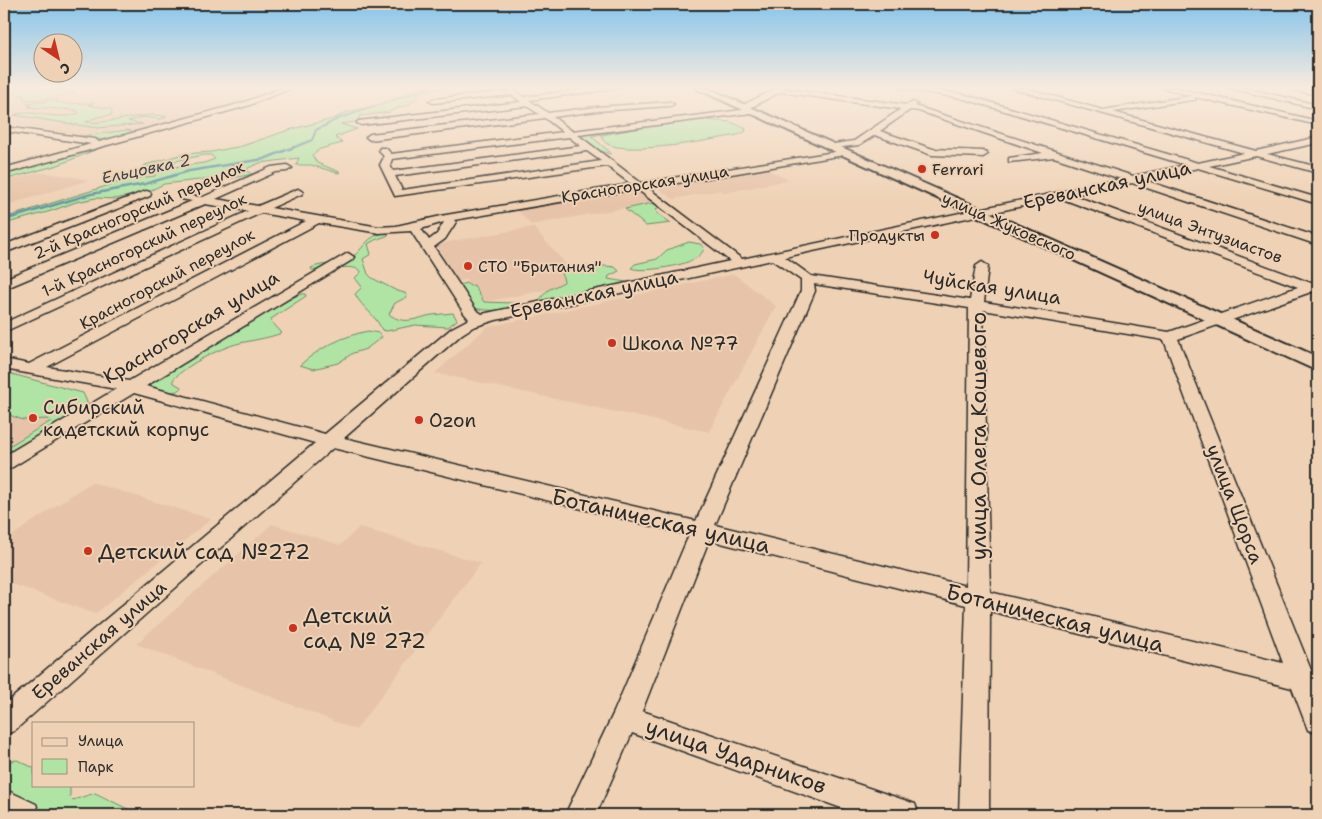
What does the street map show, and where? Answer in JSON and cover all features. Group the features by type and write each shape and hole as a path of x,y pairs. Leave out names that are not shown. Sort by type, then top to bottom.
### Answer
{"main road":[{"name":"улица Жуковского","path":"784,126 1318,364"}],"street":[{"path":"4,171 163,126"},
{"path":"388,157 370,137 460,126"},
{"path":"560,126 740,263"},
{"path":"388,157 628,126"},
{"path":"830,147 856,143 882,126"},
{"path":"972,126 1318,241"},
{"path":"1065,126 1318,201"},
{"path":"1154,126 1318,170"},
{"path":"4,129 102,143"},
{"path":"874,132 932,152 982,154"},
{"name":"Ереванская улица","path":"4,722 457,331 479,319 1255,153 1315,142"},
{"path":"389,174 588,148"},
{"name":"Красногорская улица","path":"185,197 379,230 397,231 415,228 446,218 844,152"},
{"path":"1012,160 1056,154"},
{"path":"388,157 385,165 399,194 608,163"},
{"name":"2-й Красногорский переулок","path":"4,284 274,169 287,168"},
{"name":"1-й Красногорский переулок","path":"4,328 298,192"},
{"path":"4,248 146,194"},
{"name":"улица Энтузиастов","path":"1062,195 1316,288"},
{"path":"427,246 443,236 450,222 446,218"},
{"name":"Красногорский переулок","path":"31,369 319,219"},
{"path":"415,228 471,313 479,319"},
{"path":"580,815 625,718 702,530 808,291 807,279 775,256"},
{"name":"Красногорская улица","path":"4,464 348,257"},
{"name":"улица Олега Кошевого","path":"974,815 978,599 976,306 982,266"},
{"name":"Чуйская улица","path":"807,279 1099,324 1170,337"},
{"path":"1170,337 1316,288"},
{"name":"улица Щорса","path":"1170,337 1310,681 1318,721"},
{"name":"Ботаническая улица","path":"4,364 132,387 330,441 702,530 1310,681"},
{"name":"улица Ударников","path":"625,718 904,815"},
{"path":"4,804 25,815"}],"shaded area":[{"path":"16,126 159,126 127,136 104,139 33,128 22,129 26,128"},
{"path":"765,168 788,180 725,193 721,190 673,199 656,187"},
{"path":"36,173 48,173 89,180 4,206 4,182"},
{"path":"633,188 653,203 531,225 516,208"},
{"path":"533,227 574,273 552,289 484,302 474,285 470,286 466,280 455,282 438,246 442,243"},
{"name":"Школа №77","path":"734,274 776,306 709,432 435,373 487,327"},
{"name":"Сибирский кадетский корпус","path":"4,385 83,406 4,453"},
{"name":"Детский сад №272","path":"91,482 211,519 95,614 4,581 4,541"},
{"name":"Детский сад № 272","path":"272,524 341,545 359,527 481,563 356,730 136,644"}],"green space":[{"path":"86,126 117,126 97,128"},
{"path":"303,126 348,126 357,129 335,137 342,143 320,149 312,155 317,163 340,172 338,173 311,165 296,165 299,158 260,163 248,168 247,171 253,174 233,178 164,184 147,192 115,199 96,198 76,202 4,224 4,218 129,179 155,176 155,172 160,169 204,163 215,159 211,155 203,155 144,168 145,165 183,154 211,152 242,146"},
{"path":"647,126 741,126 745,128 746,131 738,135 686,144 639,148 619,147 606,143 602,135 641,128 591,136 610,154 595,151 579,136"},
{"path":"128,130 134,132 110,140 75,137"},
{"path":"88,148 95,150 58,165 4,180 4,173"},
{"path":"653,203 660,205 656,210 657,213 671,223 646,226 625,209"},
{"path":"386,233 389,235 368,244 371,254 363,259 368,274 372,278 405,293 407,297 395,303 389,314 394,318 405,320 453,313 457,320 448,327 415,325 387,331 382,330 355,294 362,287 355,278 361,272 360,270 349,267 318,270 312,270 311,268 349,259 373,237"},
{"path":"689,242 700,244 704,247 699,255 689,262 644,270 631,268 635,264 657,259 667,250"},
{"path":"576,267 615,267 619,271 609,276 608,279 626,282 542,302 539,300 548,290 564,282 562,273"},
{"path":"466,283 470,286 474,285 484,302 513,303 517,306 496,310 474,308 459,285"},
{"path":"301,294 306,296 271,319 282,333 227,347 206,356 186,368 173,380 174,383 181,387 177,391 166,392 151,387 150,381 249,324 274,306"},
{"path":"368,331 379,333 382,337 366,349 353,353 338,363 313,369 300,365 315,353 332,344 349,336"},
{"path":"4,372 83,393 87,406 4,456 4,449 51,421 49,419 23,420 4,413"},
{"path":"17,760 32,767 32,786 69,786 70,797 73,800 95,793 140,815 48,815 4,793 4,762"}],"waterway":[{"name":"Ельцовка 2","path":"290,149 312,140 316,130 324,126"},
{"name":"Ельцовка 2","path":"4,220 91,194 145,184 189,171 264,159 294,147"}],"place":[{"name":"Ferrari","path":"922,169"},
{"name":"Продукты","path":"935,235"},
{"name":"СТО \"Британия\"","path":"468,266"},
{"name":"Школа №77","path":"612,343"},
{"name":"Сибирский кадетский корпус","path":"33,418"},
{"name":"Ozon","path":"419,420"},
{"name":"Детский сад №272","path":"88,551"},
{"name":"Детский сад № 272","path":"293,628"}]}
